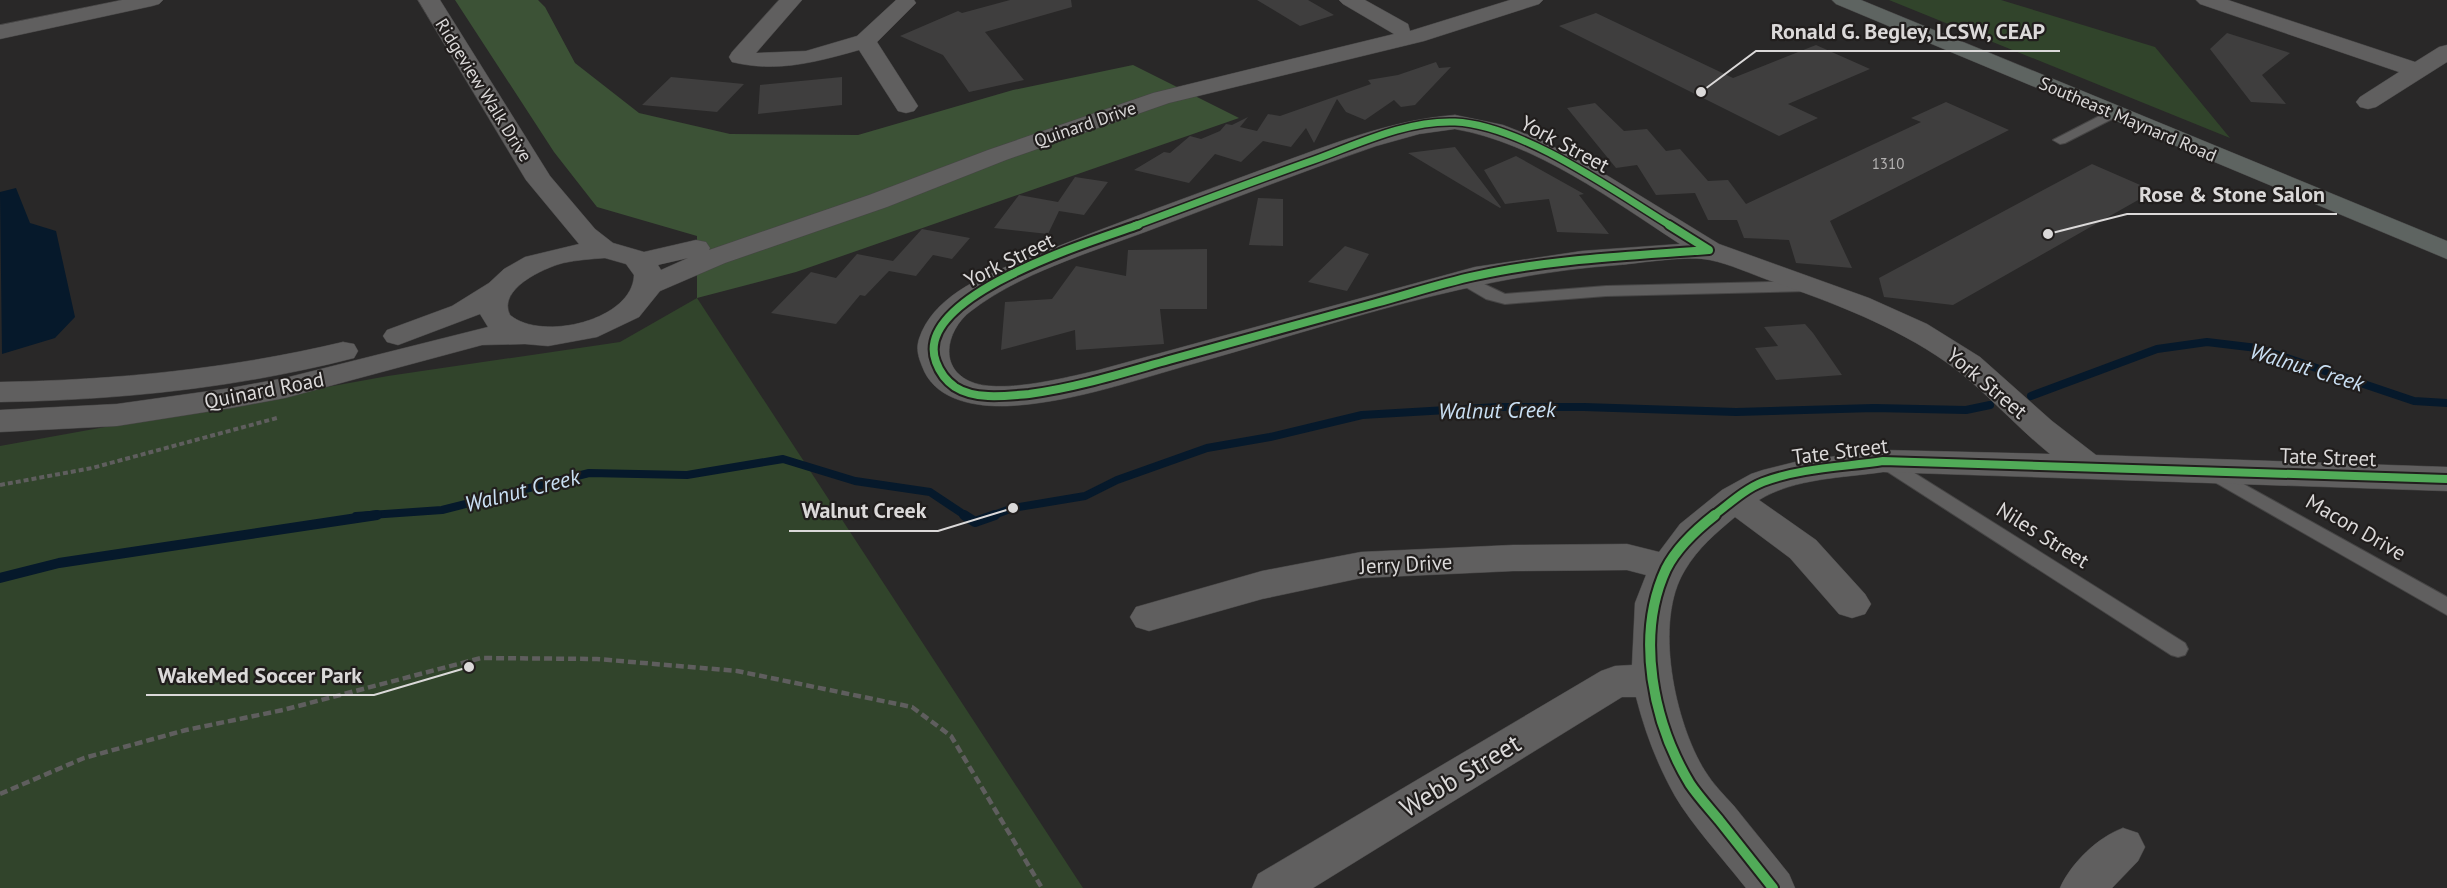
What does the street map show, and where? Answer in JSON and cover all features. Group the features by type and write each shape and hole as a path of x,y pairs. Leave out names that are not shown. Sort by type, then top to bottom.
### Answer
{"main road":[{"name":"Southeast Maynard Road","path":"1843,0 2447,251"}],"street":[{"path":"0,32 152,0"},
{"name":"Ridgeview Walk Drive","path":"429,0 539,180 585,235 605,250"},
{"path":"791,0 740,57 760,61 807,58 865,42 904,1"},
{"path":"1350,0 1400,29"},
{"name":"Quinard Drive","path":"644,273 680,252 726,238 1102,105 1187,80 1400,29 1493,0"},
{"name":"Quinard Drive","path":"644,273 715,257 837,216 997,155 1161,98 1416,36 1532,0"},
{"path":"2207,0 2419,71"},
{"path":"865,42 906,106"},
{"path":"2368,102 2447,52"},
{"name":"York Street","path":"1710,250 1582,259 1463,279 1097,380 1036,393 999,396 975,394 958,389 944,377 935,364 933,351 935,334 957,306 1010,275 1073,249 1400,129 1428,123 1455,122 1480,125 1517,136 1551,153 1710,250 1851,300 1904,323 1946,348 1985,376 2035,424 2088,466"},
{"name":"Ridgeview Walk Drive","path":"534,264 549,229 539,180"},
{"path":"605,250 625,254 644,273"},
{"name":"Quinard Road","path":"0,392 89,391 144,386 266,368 400,335 462,312 534,264 564,254 605,250"},
{"name":"Quinard Road","path":"0,421 117,415 231,398 285,388 482,336 565,335 601,325 624,314 641,300 644,273"},
{"path":"499,289 492,303 495,317 504,328 523,334"},
{"name":"Tate Street","path":"1773,888 1691,785 1664,728 1652,680 1651,636 1654,603 1667,567 1693,533 1734,499 1763,482 1799,472 1882,462 2088,466 2447,479"},
{"path":"1734,499 1803,549 1852,604"},
{"name":"Jerry Drive","path":"1149,617 1262,585 1361,565 1513,558 1627,557 1667,567"},
{"name":"Webb Street","path":"1274,888 1615,682 1652,680"},
{"path":"2082,888 2123,847"}],"lane":[{"path":"2060,140 2113,113"},
{"path":"1463,279 1492,296 1505,299 1652,289 1810,286"},
{"name":"Niles Street","path":"1882,462 2178,649"},
{"name":"Macon Drive","path":"2209,471 2447,607"}],"path":[{"path":"0,485 92,468 220,435 285,415"},
{"path":"0,794 84,758 186,730 283,710 481,658 597,659 737,671 912,706 951,736 1042,888"}],"green space":[{"path":"455,0 538,0 545,7 575,63 639,113 730,134 858,135 1013,90 1133,65 1239,118 796,272 697,298 697,236 597,207 554,152"},
{"path":"1889,0 2001,0 2155,47 2230,138"},
{"path":"697,298 1083,888 0,888 0,446 388,376 620,342"}],"water":[{"path":"16,188 30,223 56,231 75,317 55,338 2,354 0,192"}],"building":[{"path":"1010,0 1071,0 1072,7 985,32 1024,80 969,92 943,55 900,36 958,11 962,13"},
{"path":"1257,0 1308,0 1334,15 1300,26"},
{"path":"1596,13 1733,78 1816,45 1870,69 1788,104 1818,118 1779,136 1559,26"},
{"path":"2227,33 2290,53 2262,75 2286,104 2251,102 2210,49"},
{"path":"1436,62 1439,68 1451,67 1415,105 1401,107 1394,100 1365,120 1346,112 1337,99 1314,143 1306,128 1291,147 1263,141 1241,162 1215,154 1189,183 1134,170 1164,152 1170,153 1190,136 1201,139 1220,131 1226,124 1232,125 1248,117 1240,127 1257,131 1268,114 1280,116 1371,84 1368,80 1398,75"},
{"path":"671,77 744,84 717,112 642,105"},
{"path":"842,77 842,105 758,114 760,85"},
{"path":"1946,102 2009,130 1830,221 1852,268 1796,263 1789,240 1744,238 1737,220 1708,220 1695,193 1656,195 1637,165 1616,168 1567,108 1595,103 1624,131 1647,129 1666,151 1680,149 1708,181 1728,180 1746,204 1921,122 1911,118"},
{"path":"1455,147 1501,207 1500,208 1408,153"},
{"path":"1516,156 1584,194 1579,195 1609,234 1557,232 1549,199 1505,204 1484,170"},
{"path":"2092,164 2154,191 1953,305 1884,297 1879,278"},
{"path":"1075,177 1108,182 1084,215 1059,211 1048,234 994,228 1019,195 1058,202"},
{"path":"1258,198 1283,199 1283,246 1249,245"},
{"path":"922,229 970,238 952,259 933,255 916,276 889,271 865,296 860,295 836,324 771,313 811,272 836,278 857,254 893,261"},
{"path":"1345,246 1369,254 1347,291 1308,282"},
{"path":"1207,249 1207,309 1160,309 1164,344 1076,350 1075,330 1001,350 1005,302 1052,299 1076,266 1126,276 1128,250"},
{"path":"1805,324 1842,375 1776,380 1755,348 1778,346 1764,327"}],"waterway":[{"name":"Walnut Creek","path":"2031,396 2157,349 2207,342 2257,348 2414,401 2447,403"},
{"name":"Walnut Creek","path":"991,516 1013,508 1085,496 1117,480 1207,448 1270,437 1362,415 1498,407 1584,407 1736,412 1874,408 1966,410 1990,405"},
{"name":"Walnut Creek","path":"356,516 442,510 589,473 687,475 783,459 855,481 930,492 966,516"},
{"name":"Walnut Creek","path":"0,578 59,563 377,515"},
{"name":"Walnut Creek","path":"964,515 975,522 995,515"}],"cycle path":[{"path":"1455,122 1495,130 1530,144 1613,190 1709,250 1582,259 1475,276 1097,380 1029,394 1003,396 978,394 957,388 941,375 933,354 934,340 940,326 960,305 1005,278 1110,235 1367,140 1419,126 1455,122"},
{"path":"1773,888 1691,785 1664,728 1652,680 1651,636 1654,603 1667,567 1693,533 1734,499 1763,482 1799,473 1883,461 2447,479"}],"place":[{"name":"Ronald G. Begley, LCSW, CEAP","path":"1701,92"},
{"name":"Rose & Stone Salon","path":"2048,234"},
{"name":"Walnut Creek","path":"1013,508"},
{"name":"WakeMed Soccer Park","path":"469,667"}]}
